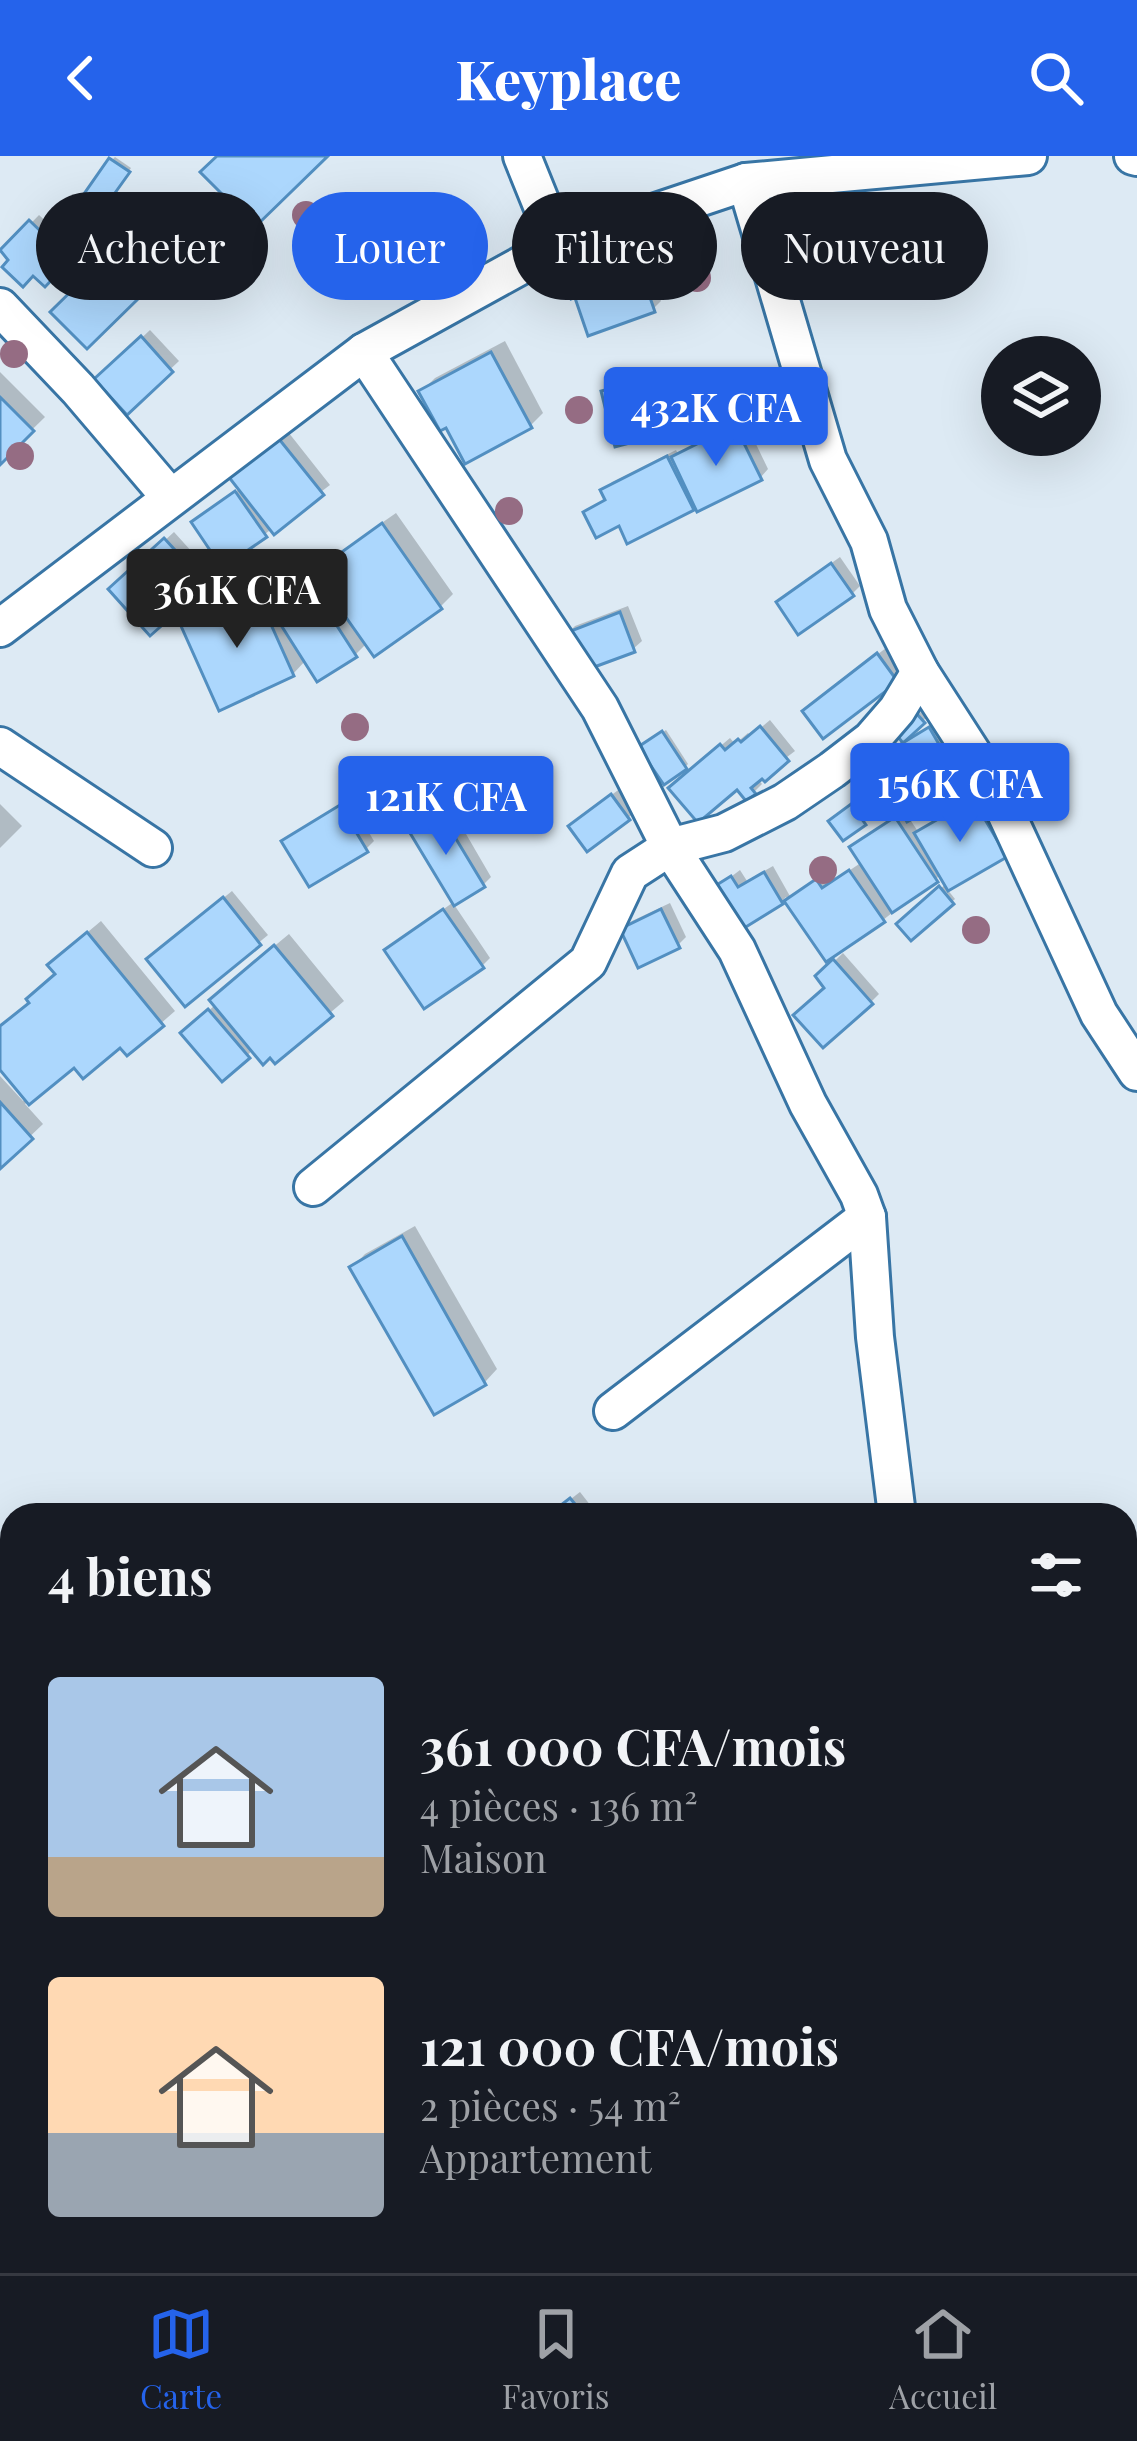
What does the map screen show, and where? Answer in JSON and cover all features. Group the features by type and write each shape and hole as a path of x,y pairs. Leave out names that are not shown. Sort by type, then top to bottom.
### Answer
{"street":[{"path":"522,156 537,192"},
{"path":"716,192 746,182 1028,156"},
{"path":"746,182 828,460 869,541 888,609 920,672 994,787 1099,1015 1137,1072"},
{"path":"0,628 364,352 512,270"},
{"path":"0,307 170,497"},
{"path":"364,352 600,708 670,848 737,950 808,1104 859,1195 867,1217 875,1337 896,1503"},
{"path":"313,1187 587,962 630,873 670,848 724,832 785,802 832,770 871,740 898,710 920,672"},
{"path":"0,746 153,848"},
{"path":"614,1412 867,1217"}],"building":[{"path":"217,156 328,156 268,214 268,192 220,192 200,172"},
{"path":"109,158 130,172 116,192 85,192"},
{"path":"29,220 36,227 36,279 33,276 23,287 2,267 8,260 0,250"},
{"path":"62,300 137,300 87,349 50,312"},
{"path":"576,300 651,300 655,312 588,336"},
{"path":"141,336 173,372 127,415 94,379"},
{"path":"491,352 532,428 465,464 418,391"},
{"path":"661,375 675,431 615,447 601,391"},
{"path":"711,378 726,425 694,434 680,388"},
{"path":"0,397 34,431 0,465"},
{"path":"735,425 762,480 697,512 671,457"},
{"path":"271,429 324,495 274,535 221,467"},
{"path":"667,456 694,510 627,544 619,526 596,538 583,512 605,500 600,490"},
{"path":"235,491 267,537 222,568 191,522"},
{"path":"382,523 442,609 374,657 314,572"},
{"path":"164,538 196,573 175,592 186,604 150,636 108,589"},
{"path":"294,559 357,657 317,682 255,584"},
{"path":"831,563 854,596 798,635 776,602"},
{"path":"256,591 294,676 219,711 181,626"},
{"path":"620,612 635,652 578,673 563,634"},
{"path":"877,653 898,682 823,739 802,711"},
{"path":"916,713 925,723 903,743 894,732"},
{"path":"760,726 789,761 751,788 756,794 746,801 737,790 698,823 668,788 720,744 725,750"},
{"path":"929,727 966,791 938,808 901,744"},
{"path":"662,731 687,769 664,785 638,747"},
{"path":"899,745 934,807 907,822 872,759"},
{"path":"611,794 630,820 587,852 568,826"},
{"path":"973,799 1007,857 948,891 914,833"},
{"path":"851,804 866,825 843,841 828,821"},
{"path":"340,805 368,852 309,887 281,841"},
{"path":"438,809 485,887 454,906 407,828"},
{"path":"895,817 938,882 892,913 849,847"},
{"path":"849,870 885,922 826,962 784,901 816,879 822,888"},
{"path":"764,872 783,904 741,930 715,886 731,876 738,887"},
{"path":"939,886 954,904 911,941 896,924"},
{"path":"223,897 261,945 185,1007 146,959"},
{"path":"443,909 484,968 424,1009 384,950"},
{"path":"661,909 680,948 638,968 620,929"},
{"path":"87,932 164,1026 127,1056 120,1048 83,1079 74,1068 29,1105 0,1070 0,1026 55,974 47,965"},
{"path":"274,945 333,1016 275,1064 270,1058 263,1065 209,1000"},
{"path":"833,959 873,1004 823,1048 793,1015 824,988 815,976"},
{"path":"208,1009 250,1058 222,1082 180,1033"},
{"path":"0,1102 33,1139 0,1169"},
{"path":"402,1236 486,1385 434,1415 349,1267"}]}
